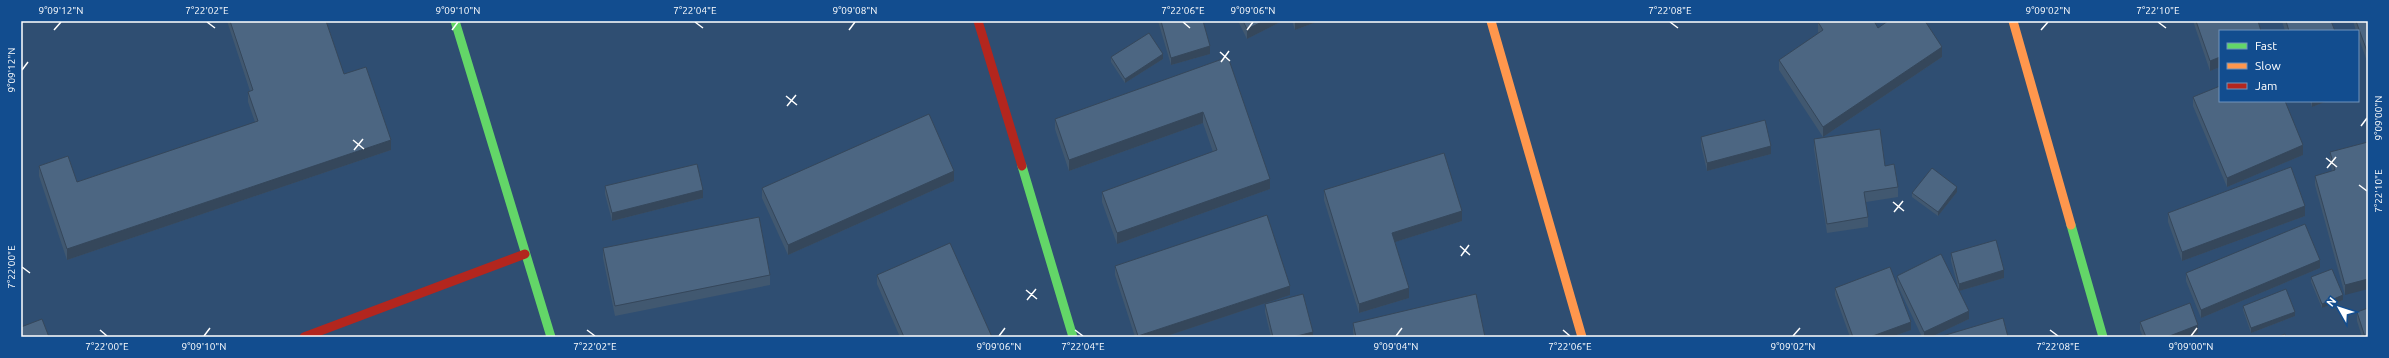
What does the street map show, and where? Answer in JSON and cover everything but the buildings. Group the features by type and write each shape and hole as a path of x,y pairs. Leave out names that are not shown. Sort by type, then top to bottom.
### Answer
{"street":[{"path":"455,21 551,337"},
{"path":"978,21 1073,337"},
{"path":"1491,21 1582,337"},
{"path":"2013,21 2102,337"},
{"path":"304,337 525,254"}],"traffic: fast":[{"path":"455,21 551,337"},
{"path":"1022,166 1073,337"},
{"path":"2071,225 2103,337"}],"traffic: slow":[{"path":"1491,21 1582,337"},
{"path":"2013,21 2071,225"}],"traffic: jam":[{"path":"978,21 1022,166"},
{"path":"304,337 525,254"}]}
